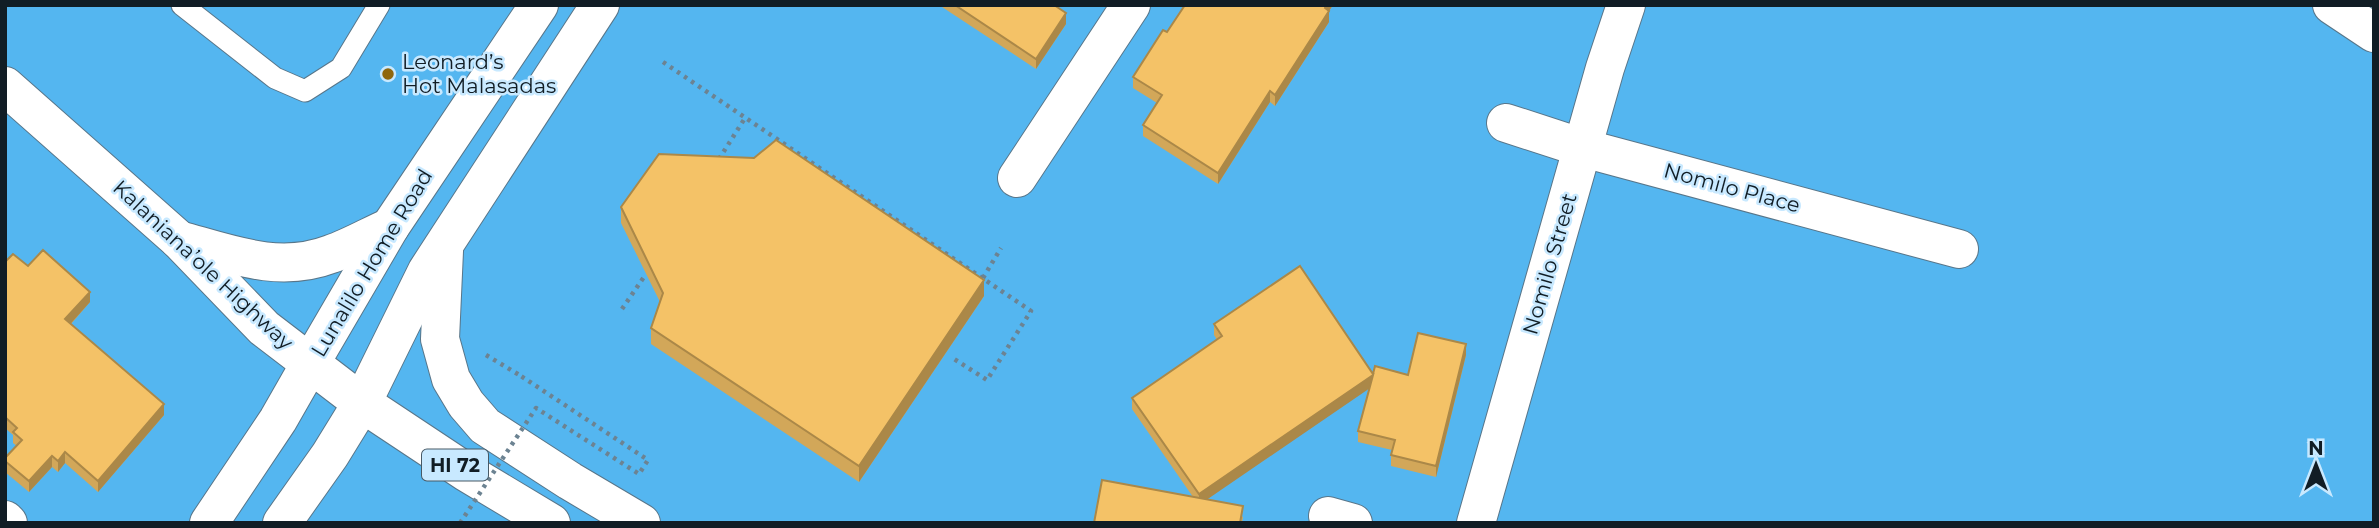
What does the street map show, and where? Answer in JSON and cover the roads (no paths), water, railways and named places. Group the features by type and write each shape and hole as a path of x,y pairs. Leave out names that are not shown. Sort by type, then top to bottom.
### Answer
{"main road":[{"name":"Lunalilo Home Road","path":"209,523 278,420 390,226 539,5"},
{"path":"282,523 330,455 362,403 427,271 600,5"},
{"path":"1017,178 1131,5"},
{"name":"Nomilo Street","path":"1476,523 1605,68 1626,5"},
{"path":"2332,5 2374,33"},
{"name":"Kalaniana’ole Highway","path":"5,86 179,240 264,328 362,403 466,472 551,523"},
{"name":"Nomilo Place","path":"1506,123 1583,148 1959,249"},
{"path":"179,240 261,262 279,264 307,261 332,254 390,226"},
{"path":"444,246 440,339 451,379 466,404 485,426 641,523"}],"lane":[{"path":"182,5 275,78 305,91 341,68 379,5"}],"place":[{"name":"Leonard’s Hot Malasadas","path":"388,74"}]}
